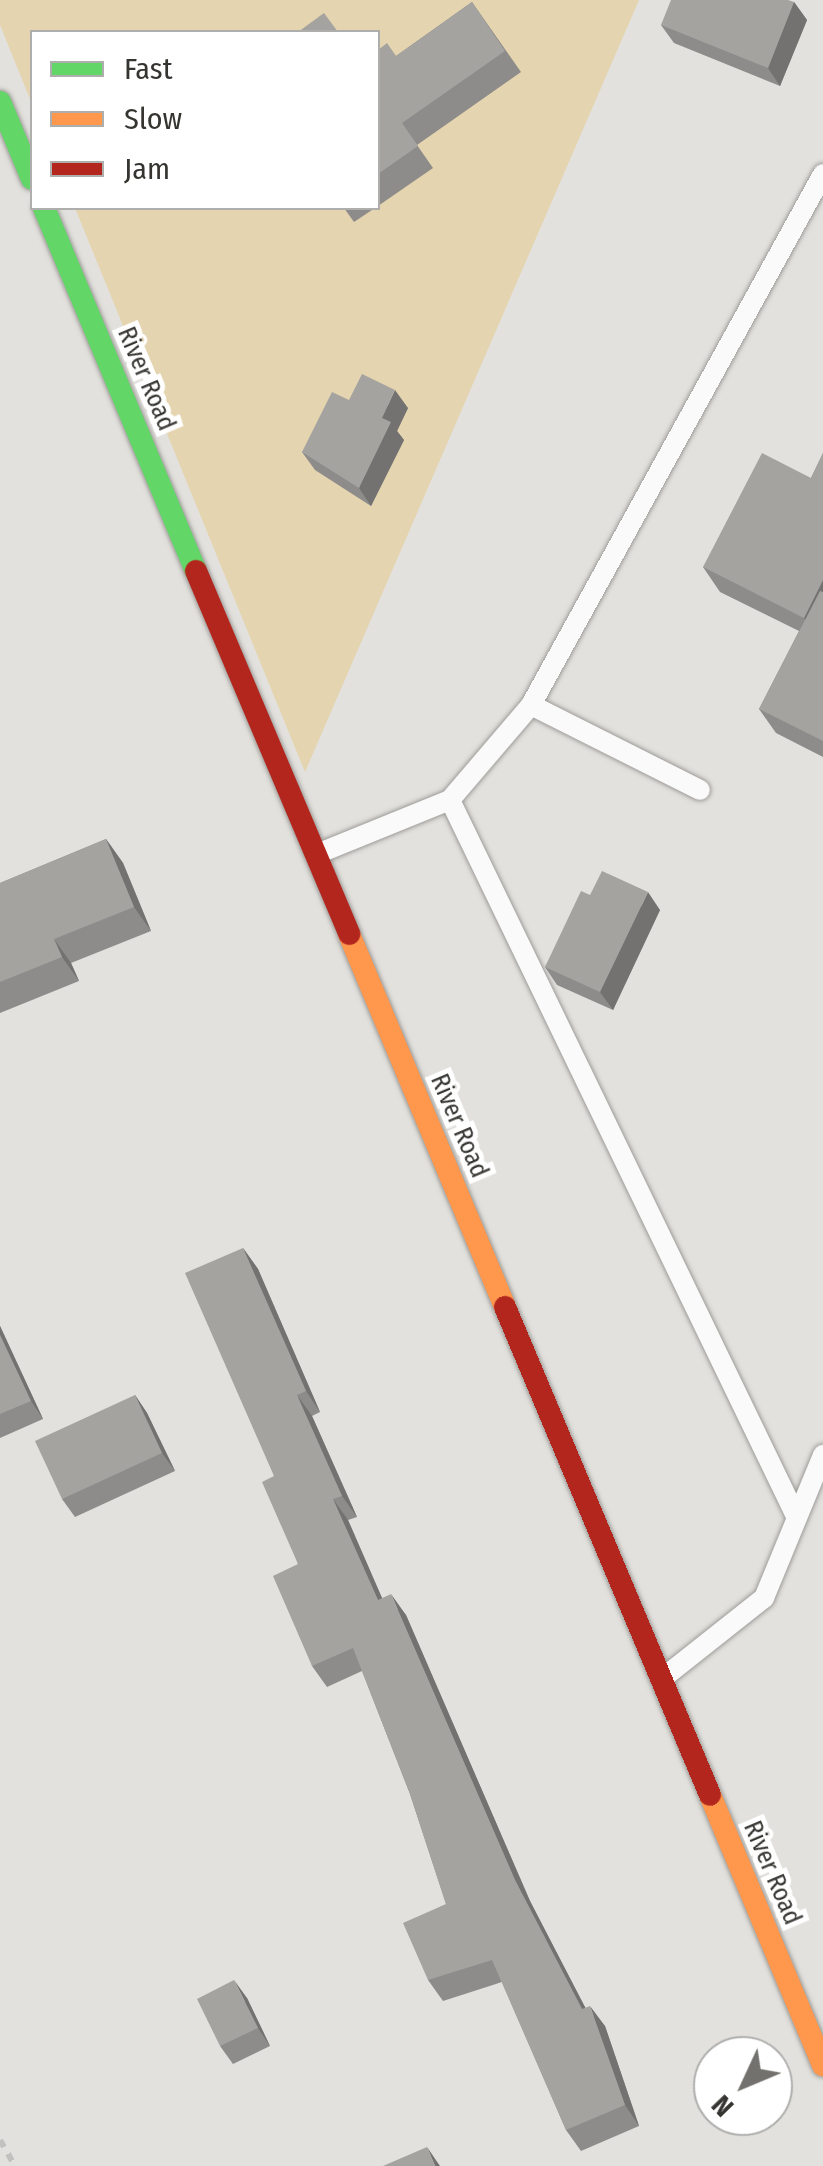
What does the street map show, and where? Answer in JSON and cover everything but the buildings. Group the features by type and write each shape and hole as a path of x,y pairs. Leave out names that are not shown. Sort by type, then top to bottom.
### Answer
{"street":[{"path":"0,102 30,174"},
{"name":"River Road","path":"45,210 823,2065"}],"lane":[{"path":"316,854 450,800 531,705 823,174"},
{"path":"531,705 700,790"},
{"path":"450,800 796,1516"},
{"path":"661,1679 764,1598 823,1455"}],"path":[{"path":"0,2140 16,2166"}],"shaded area":[{"path":"0,0 639,0 305,772 76,210 380,210 380,30 30,30 30,99 0,25"}],"traffic: fast":[{"path":"0,102 30,174"},
{"path":"45,210 196,571"}],"traffic: slow":[{"path":"349,934 505,1307"},
{"path":"710,1795 823,2065"}],"traffic: jam":[{"path":"196,571 349,934"},
{"path":"505,1307 710,1795"}]}
